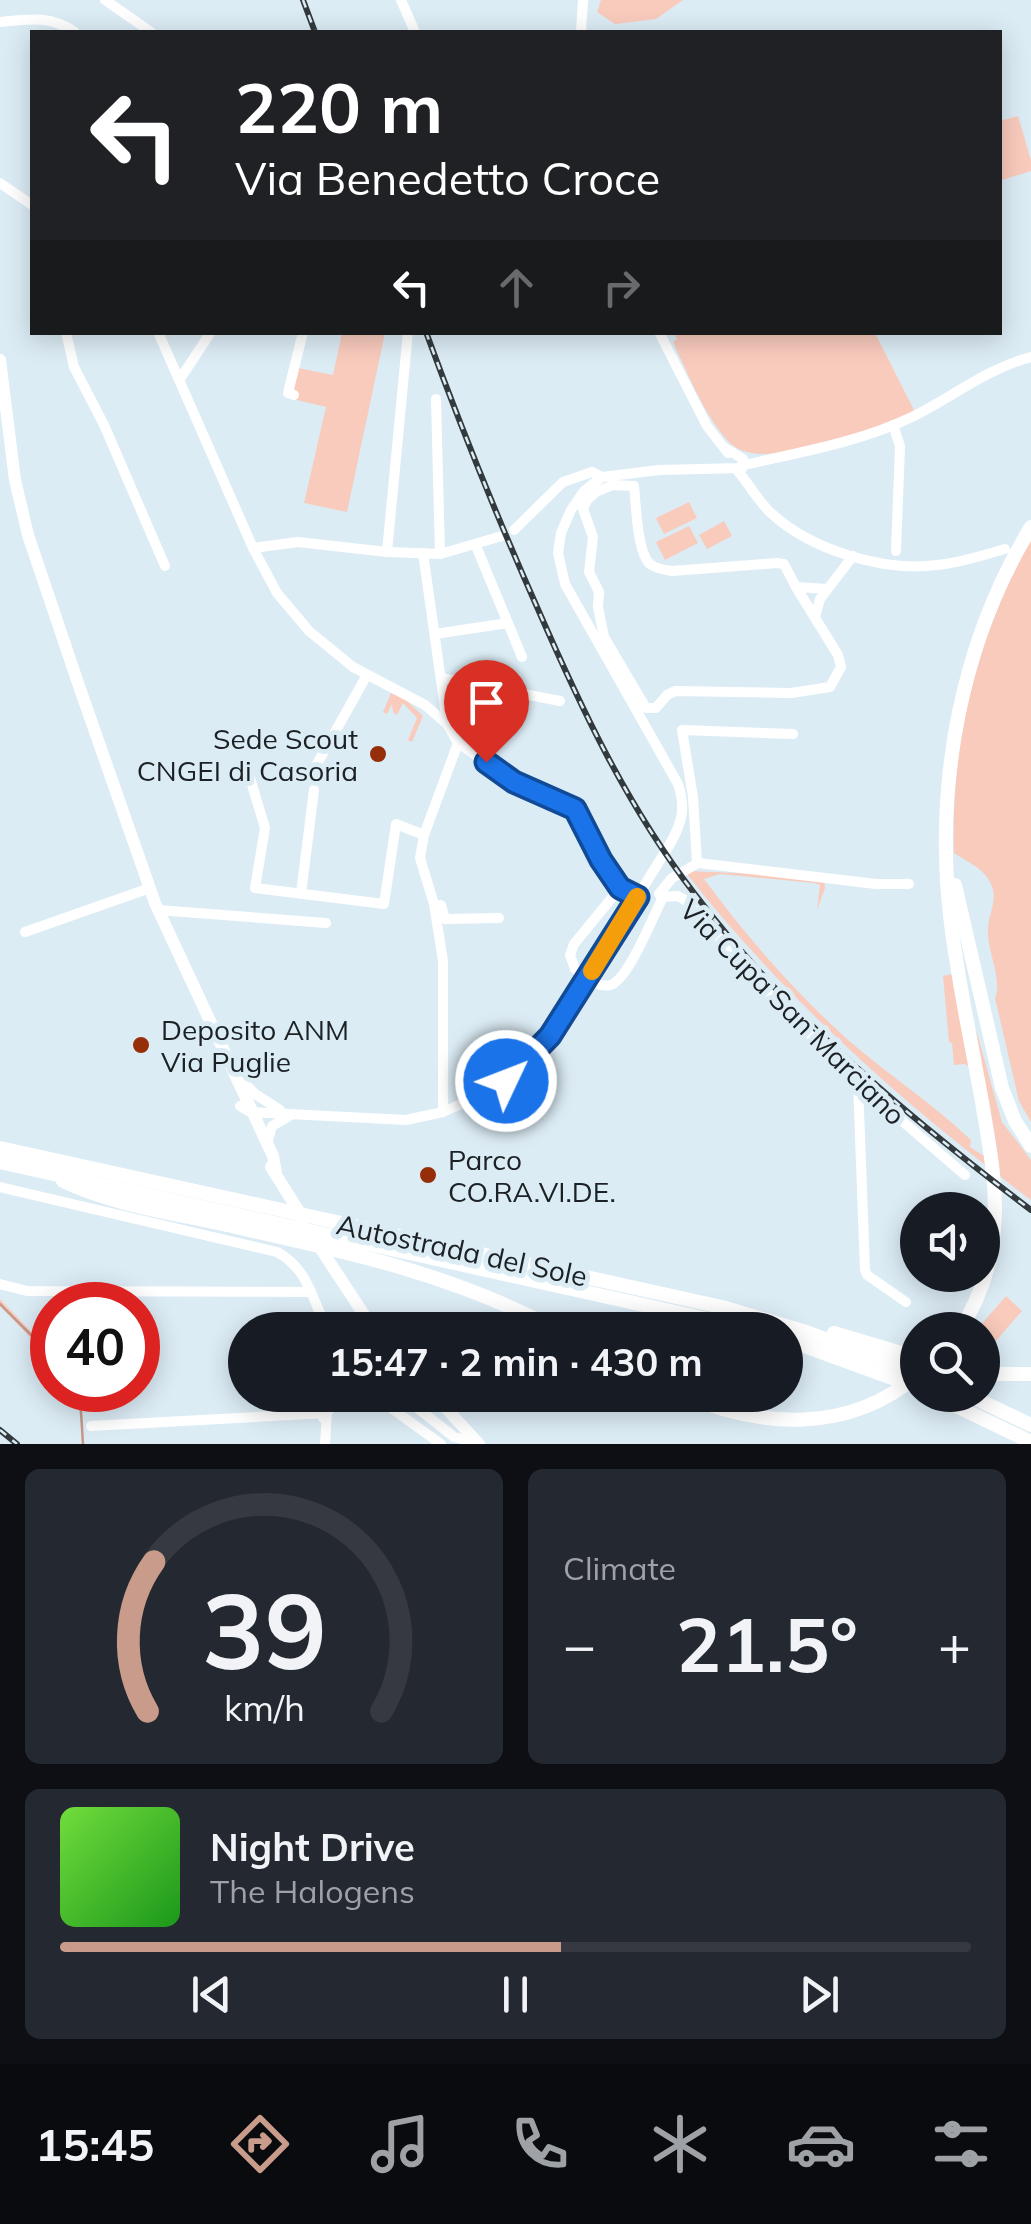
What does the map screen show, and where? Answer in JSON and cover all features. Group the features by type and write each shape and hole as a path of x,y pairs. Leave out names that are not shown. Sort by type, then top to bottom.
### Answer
{"highway":[{"path":"969,1312 980,1292 995,1228 989,1146 950,913 946,844 952,754 967,677 993,602 1031,527"},
{"path":"946,844 1002,1088 1015,1121 1031,1146"},
{"name":"Autostrada del Sole","path":"0,1148 736,1311 900,1367"},
{"name":"Autostrada del Sole","path":"0,1162 674,1312"},
{"path":"49,1174 81,1190 441,1278 517,1312"},
{"path":"736,1311 780,1316 900,1353"},
{"path":"803,1346 900,1381"},
{"path":"1000,1374 1031,1374"},
{"path":"728,1412 797,1422 837,1416 872,1404 900,1386"},
{"path":"1000,1410 1031,1425"},
{"path":"969,1412 1031,1442"}],"main road":[{"path":"0,360 15,480 28,535 158,910 232,1068 266,1162 276,1172"},
{"path":"216,1039 218,1055 267,1146 276,1172 362,1312"},
{"path":"451,1412 478,1444"},
{"path":"467,1429 490,1444"}],"street":[{"path":"105,0 148,30"},
{"path":"401,0 414,30"},
{"path":"581,30 583,0"},
{"path":"0,22 44,18 71,30"},
{"path":"0,183 30,203"},
{"path":"67,335 74,367 104,425 165,566"},
{"path":"159,335 253,548 277,593 330,650 409,694 448,724"},
{"path":"180,379 209,335"},
{"path":"294,395 288,394 302,335"},
{"path":"387,552 408,335"},
{"path":"661,335 707,426 773,516 852,556 902,566 936,566 1005,549"},
{"path":"514,530 563,482 592,472 602,476 711,469 868,436 984,375 1031,357"},
{"path":"436,400 440,554"},
{"path":"893,425 900,446 896,551"},
{"path":"246,1110 388,1121 443,1112 491,1090 520,1070 561,1022 670,844 683,818 678,784 610,667 560,570 558,552 571,510 584,491 602,476"},
{"path":"612,485 634,486 642,551 647,562 658,568 672,571 776,562 784,564 796,587 838,655 841,667 830,687 791,693 675,692 656,708 646,708 604,637 599,592 589,572 593,537 584,509 587,500 612,485"},
{"path":"253,548 298,542 440,554 502,536"},
{"path":"476,546 522,657"},
{"path":"423,553 448,724 458,742 514,782 575,809 620,888 638,897"},
{"path":"815,617 820,599 852,556"},
{"path":"796,587 827,590"},
{"path":"434,634 508,624"},
{"path":"313,772 367,674"},
{"path":"441,678 560,701"},
{"path":"692,865 692,797 682,730 794,734"},
{"path":"443,1112 443,961 439,928 420,858 424,835 458,742"},
{"path":"250,778 265,828 255,888 384,904 396,824 424,835"},
{"path":"301,894 314,790"},
{"path":"620,888 572,949 570,960 581,974 608,986 620,979 672,878 692,865 909,884"},
{"path":"424,871 435,886 445,919 499,918"},
{"name":"Via Cupa San Marciano","path":"645,886 661,896 685,900 763,987 858,1082 966,1175"},
{"path":"26,932 150,888"},
{"path":"158,910 326,923"},
{"path":"232,1068 248,1088 288,1113"},
{"path":"858,1082 867,1275 906,1302"},
{"path":"246,1110 270,1105"},
{"path":"267,1146 272,1126 288,1113"},
{"path":"0,1186 267,1248 294,1262 319,1312"},
{"path":"0,1284 28,1291 312,1292"},
{"path":"323,1412 325,1444"},
{"path":"91,1426 324,1416 327,1412"},
{"path":"397,1412 441,1444"},
{"path":"423,1412 454,1437 478,1444"},
{"path":"436,1422 449,1423 456,1417"}],"shaded area":[{"path":"601,0 683,0 656,19 615,24 597,12"},
{"path":"1018,116 1031,171 1002,180 1002,120"},
{"path":"342,335 385,335 347,512 304,503 326,407 293,399 298,368 333,375"},
{"path":"675,335 876,335 915,412 821,446 767,454 745,452 730,443 705,408 673,342 677,339"},
{"path":"689,502 697,518 664,534 656,518"},
{"path":"724,521 732,536 707,549 699,535"},
{"path":"689,526 698,543 665,560 656,542"},
{"path":"1031,539 1031,1122 1019,1101 995,998 997,982 988,937 993,888 983,873 954,853 954,812 963,730 982,651"},
{"path":"391,693 405,699 423,716 412,742 408,740 417,718 403,703 397,715 392,704 387,714 383,712"},
{"path":"689,871 824,882 817,910 820,885 814,883 720,874 704,879 771,962 827,1020 956,1126 971,1140 970,1147 997,1164 983,1077 965,1064 954,1065 943,976 952,974 978,1037 1002,1122 1031,1160 1031,1200 892,1088 805,1007 724,919 686,873"},
{"path":"1006,1296 1022,1311 1000,1336 1000,1312 992,1312"},
{"path":"0,1299 30,1330 30,1337 0,1306"}],"waterway":[{"path":"0,1304 30,1334"},
{"path":"81,1412 83,1444"}],"railway":[{"path":"303,0 314,30"},
{"path":"427,335 493,505 571,682 626,791 670,860 730,938 809,1023 940,1139 1031,1210"},
{"path":"0,1430 17,1444"}],"slow traffic":[{"path":"592,971 637,897"}],"place":[{"name":"Sede Scout CNGEI di Casoria","path":"378,754"},
{"name":"Deposito ANM Via Puglie","path":"141,1045"},
{"name":"Parco CO.RA.VI.DE.","path":"428,1175"}],"route":[{"path":"486,762 514,782 575,809 620,888 638,897 561,1022 530,1060 506,1081"}]}
